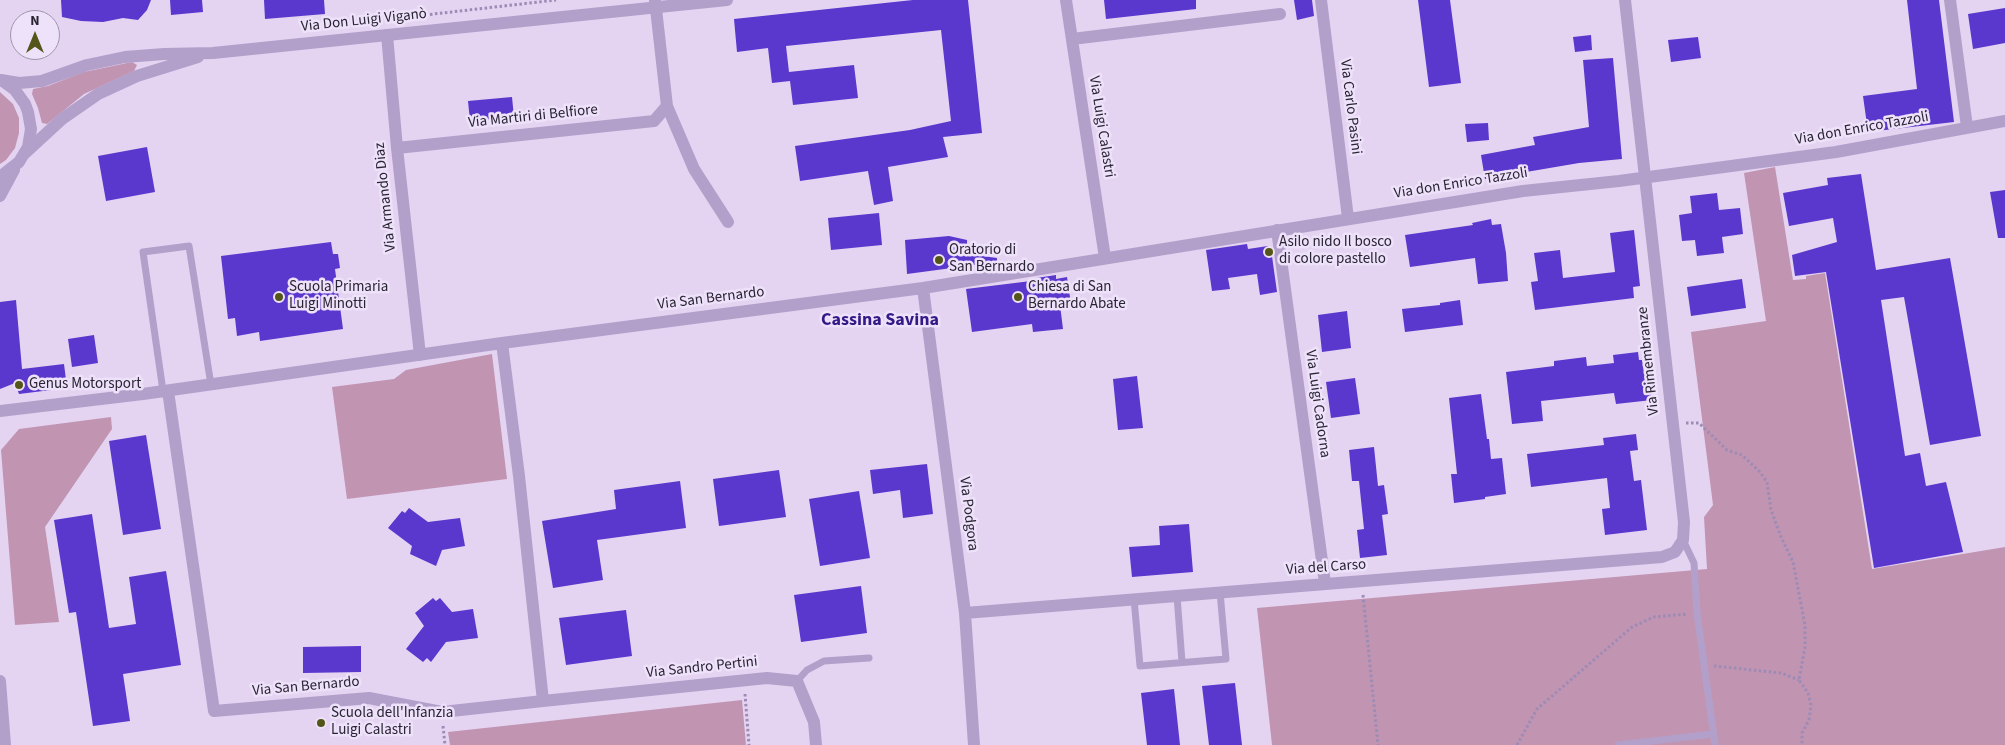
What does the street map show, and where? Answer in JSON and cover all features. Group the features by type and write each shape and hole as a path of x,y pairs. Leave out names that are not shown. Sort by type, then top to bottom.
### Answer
{"street":[{"name":"Via Don Luigi Viganò","path":"0,80 19,83 42,81 87,65 125,57 213,53 655,4 727,0"},
{"name":"Via Luigi Calastri","path":"1066,0 1105,258"},
{"name":"Via Carlo Pasini","path":"1321,0 1348,218"},
{"name":"Via Rimembranze","path":"1625,0 1684,522 1683,540"},
{"path":"1950,0 1967,126"},
{"path":"655,4 667,106 694,169 728,222"},
{"path":"1072,39 1280,14"},
{"name":"Via Armando Diaz","path":"387,35 397,148 420,355"},
{"name":"Via Don Luigi Viganò","path":"22,158 73,110 111,87 137,76 213,53"},
{"path":"0,80 15,90 28,112 30,138 22,158 0,196"},
{"name":"Via Martiri di Belfiore","path":"397,148 654,121 667,106"},
{"name":"Via don Enrico Tazzoli","path":"923,288 1523,191 1645,178 1836,152 1967,126 2005,121"},
{"path":"0,177 22,158"},
{"name":"Via Luigi Cadorna","path":"1277,230 1325,583"},
{"name":"Via San Bernardo","path":"0,411 211,385 502,343 923,288"},
{"name":"Via Podgora","path":"923,288 965,613 974,745"},
{"path":"502,343 519,476 542,701"},
{"name":"Via San Bernardo","path":"165,391 214,711 369,698 442,712 542,701"},
{"name":"Via del Carso","path":"965,613 1662,556 1675,552 1683,540"},
{"name":"Via Sandro Pertini","path":"542,701 768,678 797,681"},
{"path":"0,681 5,745"},
{"path":"797,681 814,722 816,745"}],"lane":[{"path":"165,391 143,252 190,246 211,385"},
{"path":"1683,540 1694,563 1697,613 1714,745"},
{"path":"1134,599 1140,666 1226,659 1220,592"},
{"path":"1177,596 1182,662"},
{"path":"797,681 807,670 824,661 869,658"},
{"path":"1618,745 1713,734"}],"path":[{"path":"1672,424 1699,423 1728,450 1742,455 1759,471 1767,482 1771,510 1793,562 1805,625 1805,647 1799,680"},
{"path":"1362,582 1378,745"},
{"path":"1517,745 1537,710 1632,627 1654,617 1697,613"},
{"path":"1704,665 1782,673 1799,680 1808,693 1811,705 1809,720 1802,732 1802,745"},
{"path":"743,681 749,745"},
{"path":"442,712 445,745"}],"shaded area":[{"path":"132,62 137,65 134,71 84,94 47,124 42,123 32,94 33,89 48,86 84,72"},
{"path":"0,92 13,104 19,118 19,133 15,148 6,160 0,164"},
{"path":"1775,167 1793,280 1806,279 1806,276 1825,273 1872,569 2005,547 2005,745 1272,745 1257,608 1707,569 1704,517 1713,505 1691,332 1766,321 1744,173"},
{"path":"492,354 507,479 347,499 332,387 394,379 406,370"},
{"path":"111,417 112,429 45,527 59,622 15,625 1,450 19,429"},
{"path":"742,700 746,745 450,745 448,732"}],"building":[{"path":"61,0 151,0 147,10 138,20 123,18 103,22 81,21 62,17"},
{"path":"170,0 202,0 203,12 171,15"},
{"path":"264,0 324,0 325,14 265,19"},
{"path":"913,0 968,0 982,133 943,137 948,157 888,167 893,201 874,205 868,171 800,181 795,146 910,130 951,121 941,30 786,46 789,72 854,65 858,98 793,105 790,81 772,83 768,48 737,52 734,19"},
{"path":"1104,0 1196,0 1196,9 1106,19"},
{"path":"1294,0 1312,0 1314,16 1297,20"},
{"path":"1418,0 1450,0 1461,83 1429,87"},
{"path":"1907,0 1939,0 1954,122 1868,132 1863,96 1917,89"},
{"path":"2005,8 2005,43 1973,49 1968,14"},
{"path":"1591,35 1592,50 1575,52 1573,37"},
{"path":"1698,37 1701,58 1671,62 1668,40"},
{"path":"1613,58 1622,159 1579,163 1485,179 1481,155 1535,145 1533,137 1589,127 1583,60"},
{"path":"512,97 514,117 470,121 468,101"},
{"path":"1488,123 1489,140 1467,142 1465,124"},
{"path":"147,147 155,192 106,201 98,156"},
{"path":"1861,174 1876,270 1950,258 1981,436 1930,445 1904,297 1881,300 1905,456 1920,453 1926,486 1946,482 1963,552 1874,568 1826,272 1795,276 1792,255 1837,242 1833,218 1789,226 1783,193 1828,185 1827,178"},
{"path":"2005,190 2005,238 1998,238 1990,192"},
{"path":"1717,193 1719,210 1740,208 1743,234 1722,237 1724,253 1697,256 1695,240 1682,241 1679,215 1692,213 1690,196"},
{"path":"879,213 882,245 831,250 828,218"},
{"path":"1491,219 1492,225 1501,224 1508,281 1478,284 1475,258 1410,267 1405,235 1473,225 1472,223"},
{"path":"1634,230 1640,286 1633,287 1634,298 1535,310 1531,282 1538,281 1534,253 1560,250 1563,278 1615,272 1610,233"},
{"name":"Oratorio di San Bernardo","path":"949,236 967,240 967,254 997,258 997,262 907,274 905,240"},
{"path":"331,242 333,254 338,254 340,268 335,269 343,329 260,341 259,332 237,336 235,318 228,319 221,256"},
{"path":"1247,244 1248,249 1268,246 1271,249 1277,292 1260,295 1257,274 1228,278 1230,289 1212,291 1206,250"},
{"name":"Chiesa di San Bernardo Abate","path":"1056,275 1056,279 1067,277 1071,304 1060,305 1063,329 1033,332 1032,324 972,332 966,289 1031,281 1030,279"},
{"path":"1742,279 1746,308 1691,316 1687,287"},
{"path":"16,300 22,369 64,364 67,388 19,394 15,383 0,389 0,302"},
{"path":"1460,300 1463,325 1405,332 1402,309 1440,305 1440,303"},
{"path":"1347,311 1351,348 1322,352 1318,315"},
{"path":"94,335 98,363 72,367 68,339"},
{"path":"1638,352 1639,360 1642,360 1644,374 1649,373 1652,400 1616,404 1614,393 1541,401 1543,421 1512,424 1506,372 1554,366 1554,361 1586,357 1587,366 1614,363 1613,355"},
{"path":"1137,376 1143,428 1118,430 1113,379"},
{"path":"1355,378 1360,414 1331,418 1326,382"},
{"path":"1481,394 1491,459 1502,458 1506,494 1454,503 1451,474 1457,474 1449,398"},
{"path":"1636,434 1638,450 1630,451 1634,481 1641,480 1647,530 1605,535 1602,509 1610,508 1607,478 1531,487 1527,454 1604,445 1603,438"},
{"path":"146,435 161,529 123,535 109,441"},
{"path":"1374,447 1378,486 1384,485 1388,514 1382,515 1387,555 1360,558 1357,530 1364,529 1359,481 1352,481 1349,450"},
{"path":"927,464 933,514 903,518 900,490 873,494 870,470"},
{"path":"779,470 786,517 719,526 713,479"},
{"path":"680,481 686,528 597,540 603,580 553,588 542,521 616,509 614,490"},
{"path":"859,491 870,558 820,566 809,499"},
{"path":"409,508 428,522 460,518 465,546 442,550 436,566 410,554 412,546 388,528 402,511 405,513"},
{"path":"92,514 109,628 136,624 129,577 166,571 181,665 123,674 130,721 93,726 76,612 69,613 54,520"},
{"path":"1189,524 1193,572 1132,577 1129,547 1160,545 1159,526"},
{"path":"861,586 867,633 801,642 794,595"},
{"path":"433,598 436,601 440,598 452,612 473,609 478,638 446,642 431,662 427,658 423,662 406,649 424,626 415,613"},
{"path":"626,610 632,656 566,665 559,618"},
{"path":"361,646 361,672 303,673 303,647"},
{"path":"1235,683 1242,745 1209,745 1202,686"},
{"path":"1174,689 1180,745 1147,745 1141,693"}],"place":[{"name":"Asilo nido Il bosco di colore pastello","path":"1269,252"},
{"name":"Oratorio di San Bernardo","path":"939,260"},
{"name":"Scuola Primaria Luigi Minotti","path":"279,297"},
{"name":"Chiesa di San Bernardo Abate","path":"1018,297"},
{"name":"Genus Motorsport","path":"19,385"},
{"name":"Scuola dell'Infanzia Luigi Calastri","path":"321,723"}],"district":[{"name":"Cassina Savina","path":"880,321"}]}
